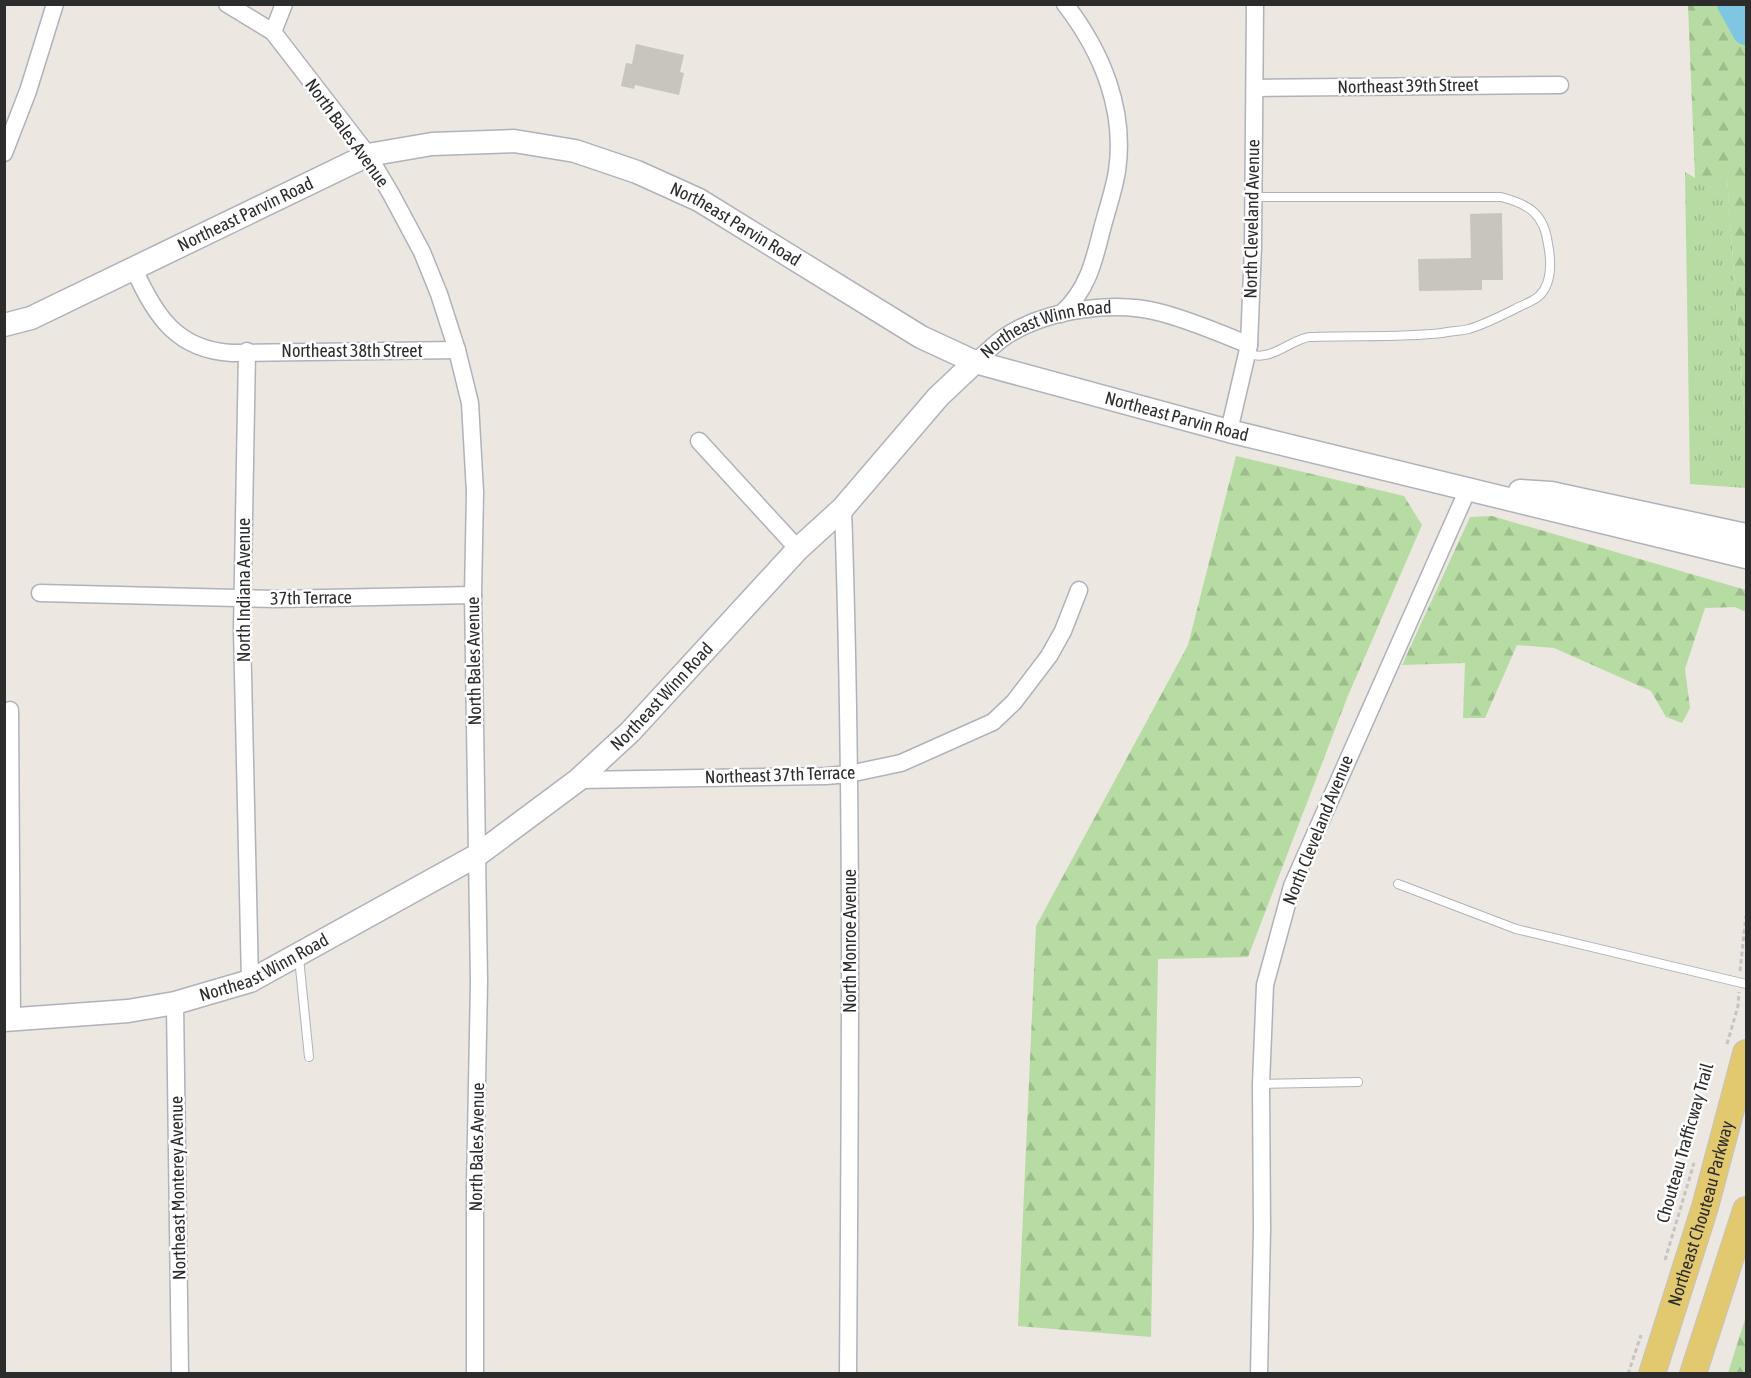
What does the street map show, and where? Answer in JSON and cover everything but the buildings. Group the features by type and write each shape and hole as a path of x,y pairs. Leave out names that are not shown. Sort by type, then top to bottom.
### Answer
{"main road":[{"name":"Northeast Parvin Road","path":"4,325 31,318 368,155 432,144 514,141 575,151 627,168 699,200 921,337 975,362 1229,431 1746,557"},
{"name":"Northeast Winn Road","path":"8,1020 128,1011 175,1003 250,981 476,856 578,780 630,732 798,549 843,508 938,397 975,362"},
{"name":"Northeast Parvin Road","path":"1468,489 1551,493 1746,535"},
{"name":"Northeast Chouteau Parkway","path":"1652,1374 1705,1207 1736,1051"},
{"path":"1693,1374 1746,1210"}],"street":[{"path":"4,153 28,91 55,4"},
{"path":"227,4 273,32 284,4"},
{"path":"1061,314 1076,298 1092,270 1117,171 1119,138 1115,105 1097,52 1065,4"},
{"name":"North Cleveland Avenue","path":"1229,431 1248,349 1254,197 1255,4"},
{"name":"North Bales Avenue","path":"273,32 368,155 422,252 458,350 470,403 473,444 478,994 475,1188 476,1374"},
{"name":"Northeast 39th Street","path":"1255,88 1560,85"},
{"path":"134,269 158,314 179,336 210,350 232,353 247,351"},
{"name":"Northeast Winn Road","path":"975,362 1007,335 1041,319 1098,308 1130,308 1161,312 1248,349"},
{"name":"Northeast 38th Street","path":"247,351 458,350"},
{"name":"North Indiana Avenue","path":"247,351 243,598 250,981"},
{"path":"699,441 798,549"},
{"name":"North Cleveland Avenue","path":"1259,1374 1262,1230 1261,1084 1265,985 1292,886 1468,489"},
{"name":"North Monroe Avenue","path":"843,508 849,675 848,1374"},
{"name":"Northeast 37th Terrace","path":"578,780 849,774 901,763 993,722 1020,695 1049,656 1063,631 1079,590"},
{"name":"37th Terrace","path":"40,593 243,598 473,596"},
{"path":"8,1020 10,710"},
{"name":"Northeast Monterey Avenue","path":"175,1003 180,1374"}],"lane":[{"path":"1248,349 1254,356 1283,350 1307,337 1413,336 1469,329 1507,314 1540,296 1549,278 1551,261 1547,234 1540,218 1532,208 1501,197 1254,197"},
{"path":"1398,884 1516,929 1743,983"},
{"path":"298,954 309,1057"},
{"path":"1261,1084 1358,1082"}],"path":[{"name":"Chouteau Trafficway Trail","path":"1736,1051 1738,1006 1743,983 1746,916"},
{"name":"Chouteau Trafficway Trail","path":"1664,1263 1695,1159"},
{"path":"1628,1374 1642,1332"}],"green space":[{"path":"1688,5 1746,5 1746,436 1727,178 1695,178"},
{"path":"1685,172 1695,178 1727,177 1746,436 1746,488 1690,484"},
{"path":"1236,456 1404,496 1422,525 1347,698 1248,957 1158,959 1151,1337 1018,1326 1036,926 1188,645"},
{"path":"1492,516 1746,590 1746,612 1735,607 1705,608 1685,669 1690,708 1682,723 1666,717 1651,691 1554,648 1517,645 1485,718 1463,718 1465,663 1402,665 1470,517"},
{"path":"1746,1316 1746,1373 1728,1373"}],"waterway":[{"path":"1731,4 1746,31"}]}
